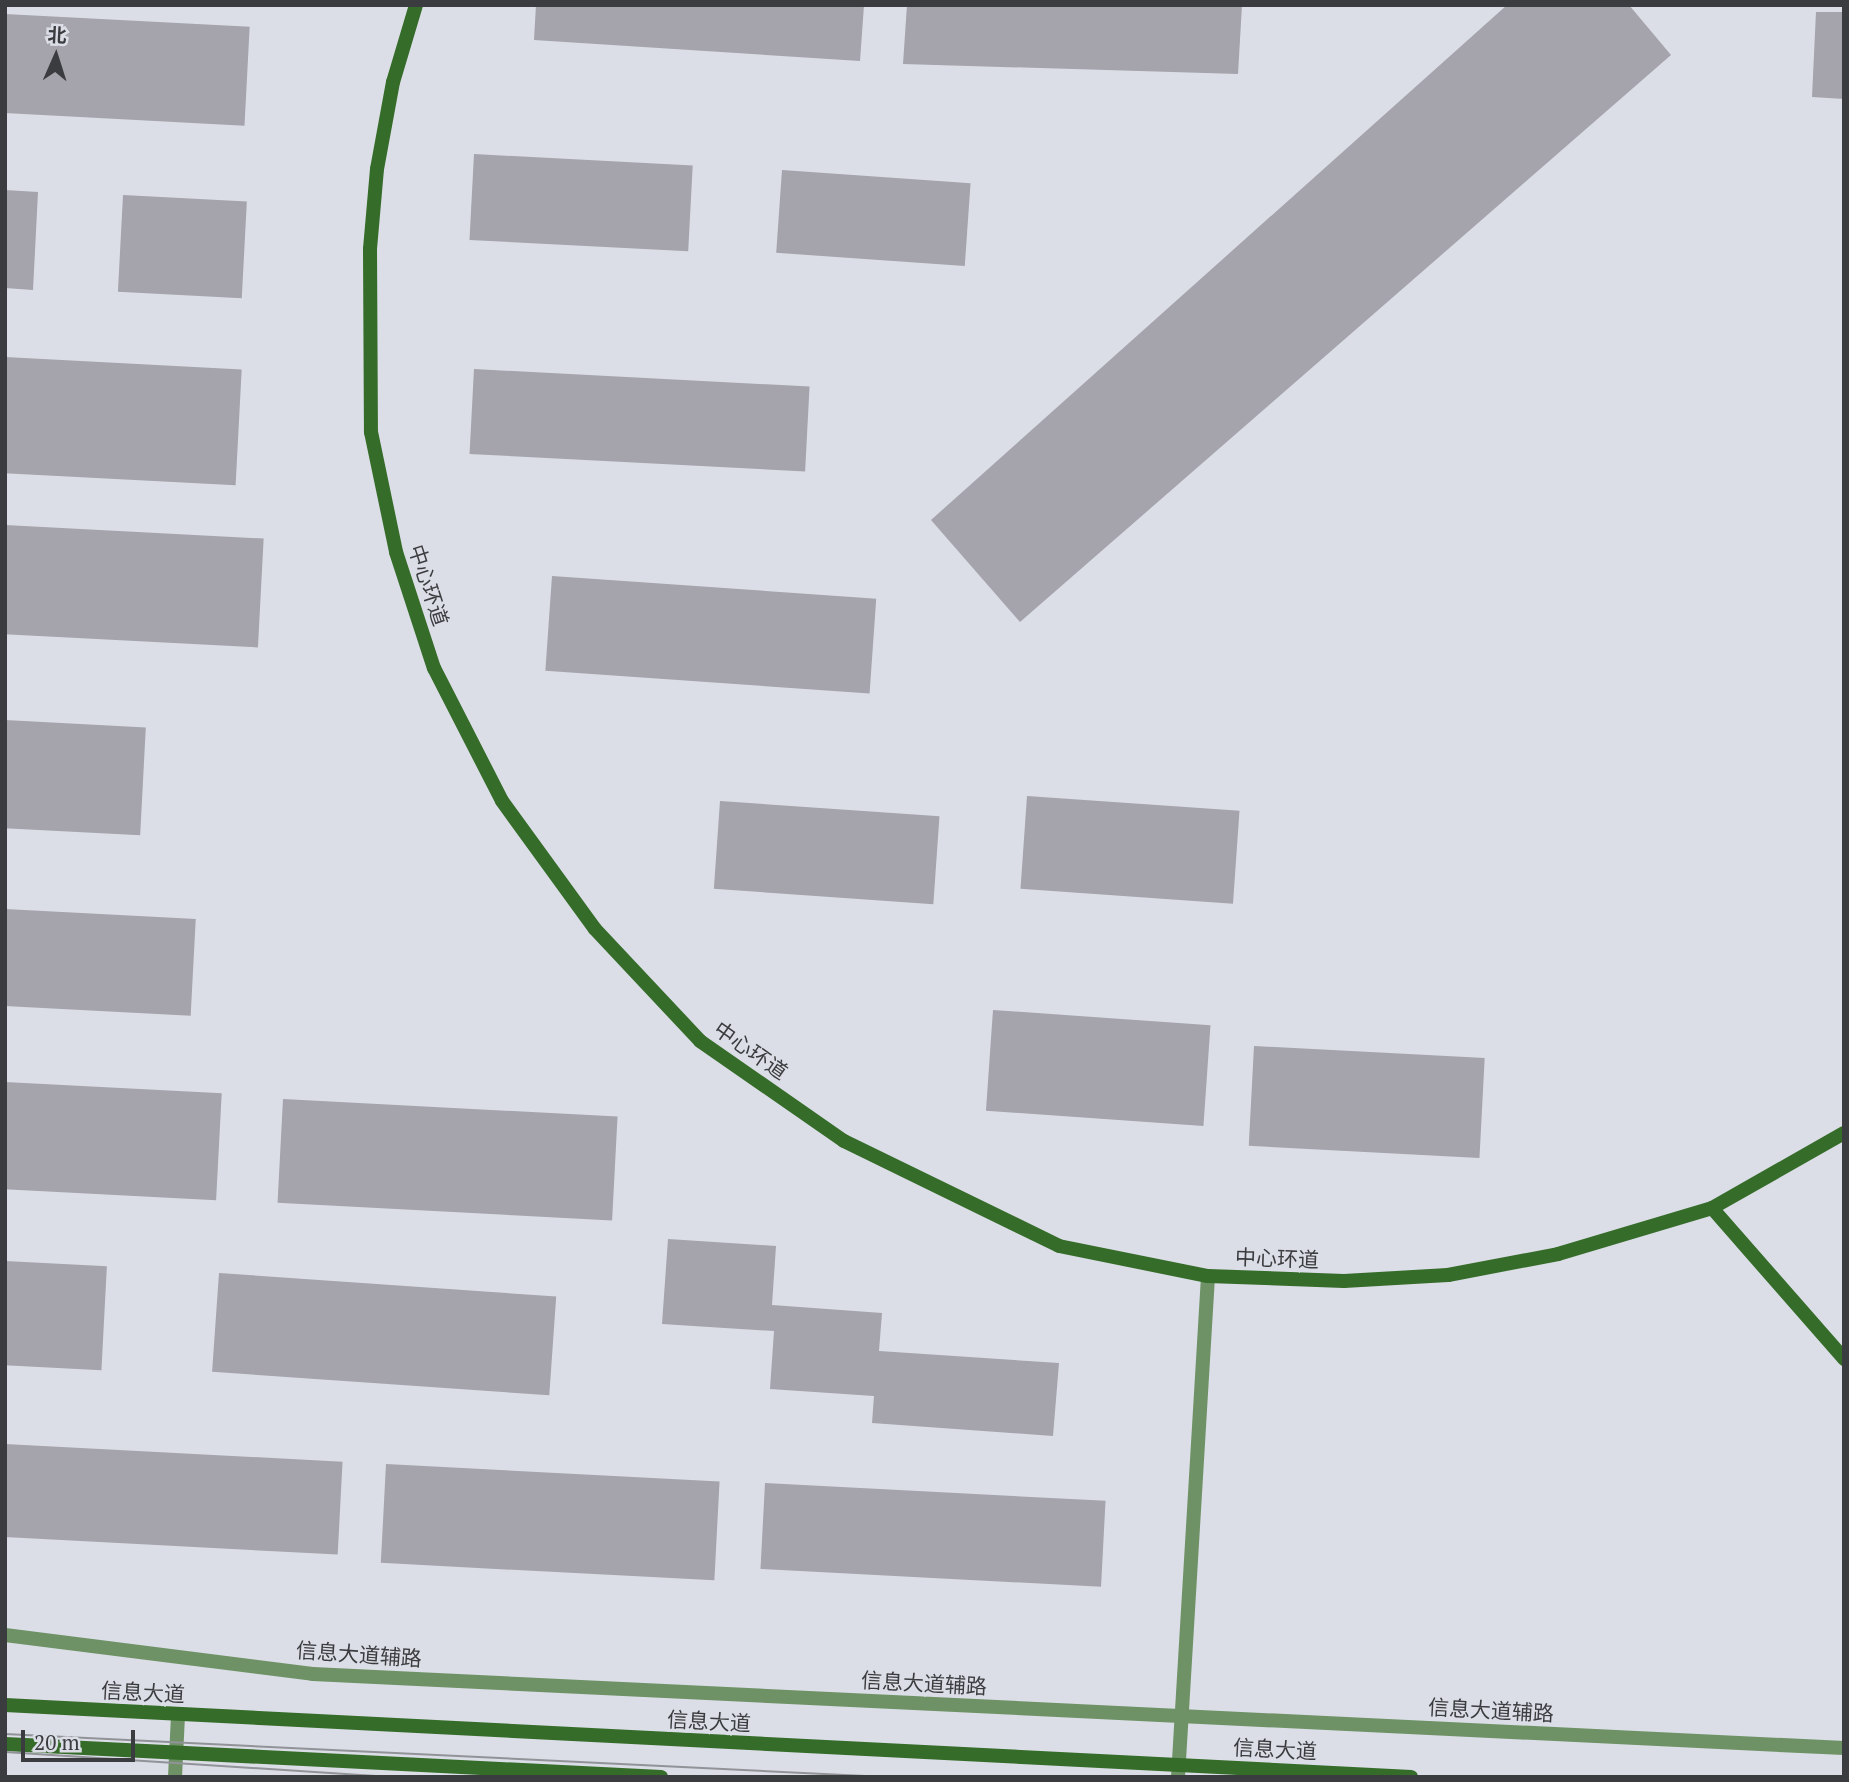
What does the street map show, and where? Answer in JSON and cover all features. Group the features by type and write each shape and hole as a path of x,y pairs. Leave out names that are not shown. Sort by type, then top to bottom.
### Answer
{"street":[{"name":"中心环道","path":"416,5 393,82 377,169 370,249 371,432 396,552 434,667 502,801 595,929 700,1041 844,1140 1059,1246 1208,1276 1344,1281 1448,1275 1558,1254 1712,1208 1844,1133"},
{"path":"1712,1208 1844,1359"},
{"path":"1179,1771 1208,1276"},
{"name":"信息大道辅路","path":"5,1635 313,1674 1844,1748"},
{"name":"信息大道","path":"5,1705 1179,1771 1411,1777"},
{"path":"176,1777 178,1714"},
{"path":"5,1744 661,1777"}],"building":[{"path":"536,5 864,5 860,61 534,40"},
{"path":"907,5 1242,5 1238,74 903,64"},
{"path":"1507,5 1629,5 1671,55 1020,622 931,520"},
{"path":"1816,12 1844,12 1844,99 1812,97"},
{"path":"5,14 250,27 244,126 5,113"},
{"path":"474,154 693,165 688,251 469,240"},
{"path":"782,170 971,183 965,266 776,253"},
{"path":"5,190 38,192 33,290 5,288"},
{"path":"123,195 247,201 242,298 118,292"},
{"path":"5,357 242,369 236,485 5,473"},
{"path":"474,369 810,387 805,471 470,454"},
{"path":"5,525 264,539 258,647 5,634"},
{"path":"552,576 876,599 870,693 545,671"},
{"path":"5,720 146,727 140,835 5,828"},
{"path":"1027,796 1239,811 1233,904 1021,889"},
{"path":"720,801 939,816 933,904 714,889"},
{"path":"5,909 196,919 191,1016 5,1006"},
{"path":"993,1010 1210,1025 1203,1126 986,1111"},
{"path":"1254,1046 1485,1058 1479,1158 1249,1146"},
{"path":"5,1082 222,1093 216,1200 5,1189"},
{"path":"283,1099 618,1117 612,1220 278,1203"},
{"path":"668,1239 776,1246 772,1305 882,1313 879,1351 1059,1363 1053,1436 872,1423 874,1396 770,1389 774,1331 662,1324"},
{"path":"5,1261 107,1266 101,1370 5,1365"},
{"path":"219,1273 556,1297 549,1395 212,1372"},
{"path":"5,1444 343,1462 338,1555 5,1537"},
{"path":"386,1464 720,1481 714,1580 381,1563"},
{"path":"765,1483 1106,1501 1101,1587 760,1569"}],"tram line":[{"path":"5,1734 886,1777"},
{"path":"5,1752 387,1777"}]}
